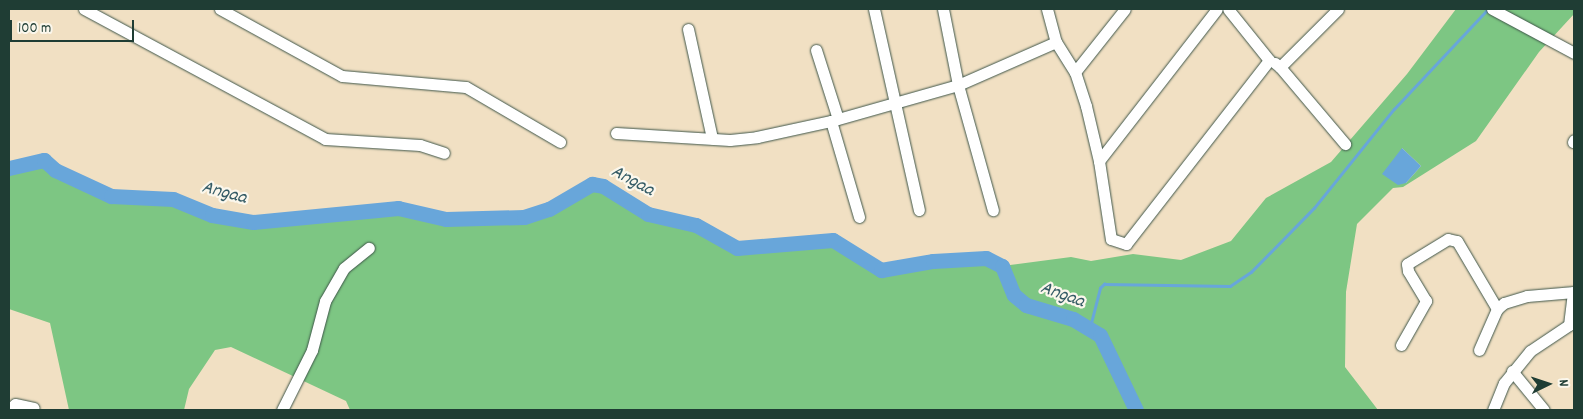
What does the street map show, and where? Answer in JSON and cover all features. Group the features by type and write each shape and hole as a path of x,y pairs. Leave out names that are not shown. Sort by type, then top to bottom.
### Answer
{"street":[{"path":"84,9 325,139 420,145 444,153"},
{"path":"220,9 342,76 466,87 560,142"},
{"path":"874,9 918,210"},
{"path":"943,9 958,85 994,210"},
{"path":"1047,9 1056,42 1075,72 1100,162 1111,239 1128,243 1269,60"},
{"path":"1075,72 1125,9"},
{"path":"1100,162 1217,9"},
{"path":"1228,9 1269,60 1280,67 1345,144"},
{"path":"1280,67 1338,9"},
{"path":"1492,9 1571,50 1574,38"},
{"path":"688,29 712,138"},
{"path":"616,133 739,140 834,120 958,85 1056,42"},
{"path":"816,50 859,217"},
{"path":"1401,345 1426,301 1408,271 1407,264 1448,239 1457,241 1497,308"},
{"path":"282,410 312,350 325,301 344,268 369,248"},
{"path":"1479,350 1497,308 1527,296 1574,292 1569,325 1537,344 1512,371 1496,398 1494,410"},
{"path":"1512,371 1544,410"},
{"path":"9,410 14,404 34,408"}],"green space":[{"path":"1456,9 1574,9 1574,14 1539,52 1476,141 1403,187 1393,188 1357,224 1346,292 1345,367 1378,410 350,410 346,401 231,347 215,350 189,389 184,410 69,410 50,323 9,309 9,168 44,160 55,170 111,196 173,199 212,215 253,222 398,208 446,219 524,217 549,209 592,184 603,186 648,214 696,225 728,246 749,248 833,240 881,270 933,261 986,258 1002,266 1071,257 1091,261 1133,254 1181,260 1231,241 1266,198 1331,162 1407,74","holes":["1402,148 1421,166 1406,183"]}],"water":[{"path":"1402,148 1421,166 1406,183 1398,185 1382,174"}],"waterway":[{"path":"1090,327 1100,288 1104,284 1230,286 1251,272 1314,208 1394,109 1488,9"},
{"name":"Angaa","path":"9,168 44,160 55,170 111,196 173,199 212,215 253,222 398,208 446,219 524,217 549,209 592,184 603,186 648,214 696,225 737,248 833,240 881,270 933,261 986,258 1002,266 1014,295 1026,305 1073,319 1100,335 1136,410"}]}
